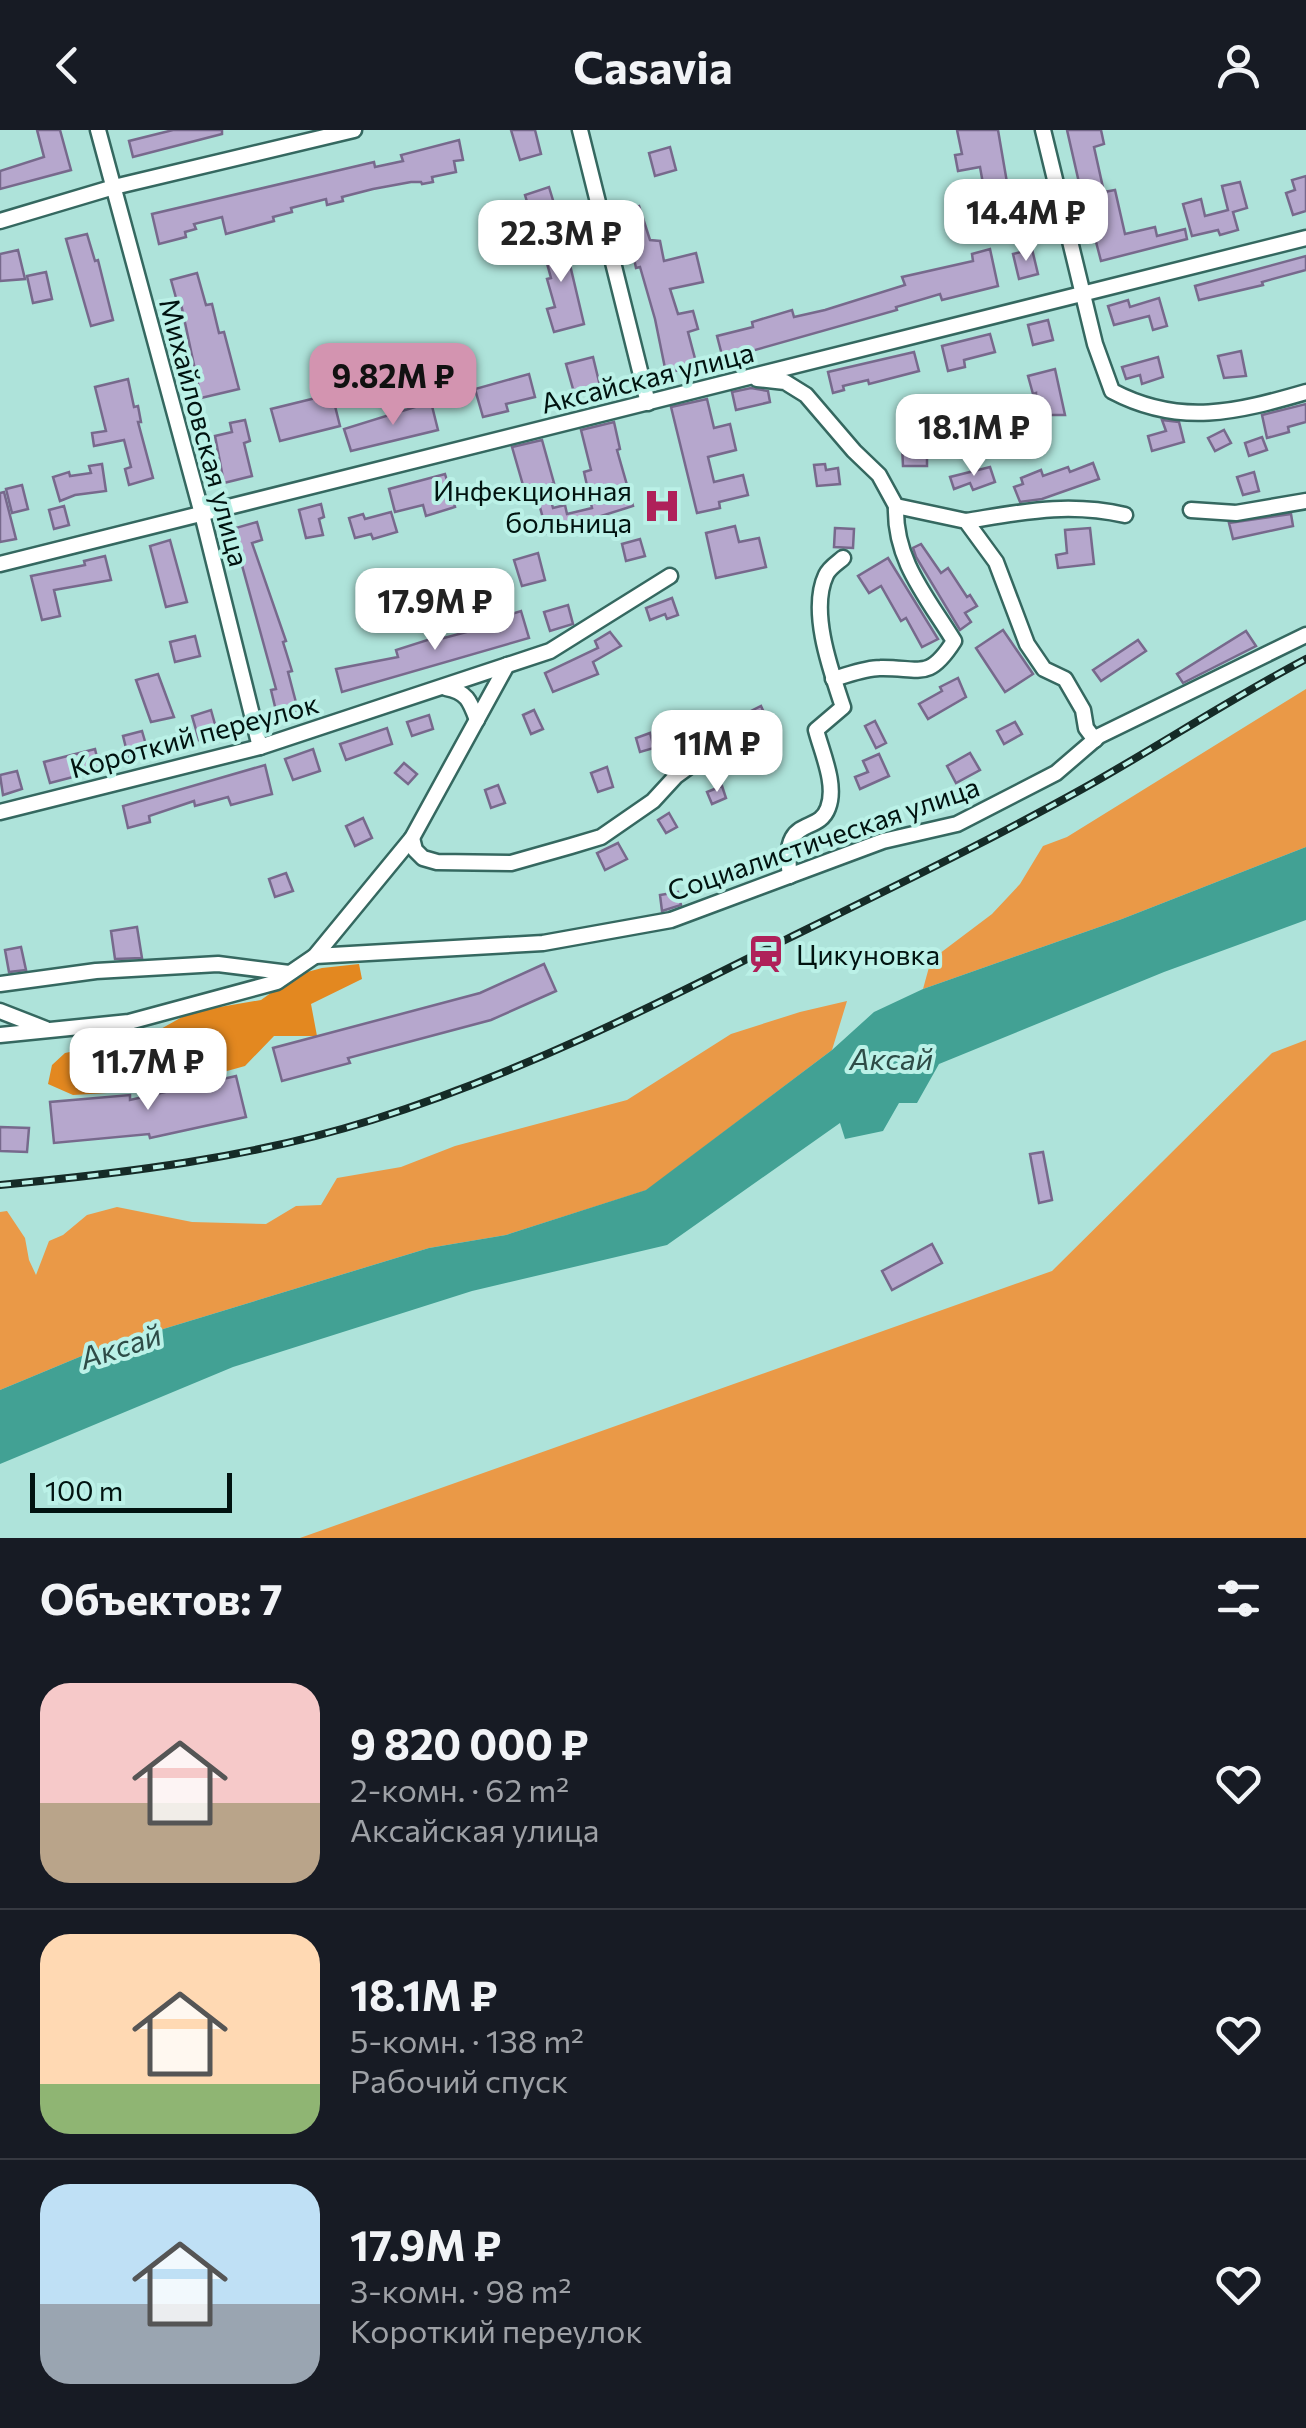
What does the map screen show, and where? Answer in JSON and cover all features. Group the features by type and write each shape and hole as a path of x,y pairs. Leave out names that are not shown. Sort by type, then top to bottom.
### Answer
{"street":[{"name":"Михайловская улица","path":"98,130 202,514 260,747"},
{"path":"0,221 114,186 354,130"},
{"path":"580,130 648,403"},
{"path":"1043,130 1082,295 1112,391 1135,403 1200,415 1239,411 1306,392"},
{"name":"Аксайская улица","path":"0,564 1306,238"},
{"path":"746,377 785,382 806,394 854,452 880,476 896,506 904,561 954,641 942,660 920,672 877,668 834,679"},
{"path":"1191,510 1236,514 1306,501"},
{"path":"896,506 966,521 1056,506 1090,507 1125,515"},
{"path":"966,521 996,562 1027,644 1044,669 1065,679 1095,740"},
{"path":"790,876 786,851 799,829 821,819 828,809 831,786 816,730 843,708 819,602 827,572 843,558"},
{"name":"Короткий переулок","path":"0,812 260,747 550,651 670,576"},
{"name":"Социалистическая улица","path":"315,956 543,943 670,920 884,842 958,824 1056,774 1095,740 1306,635"},
{"path":"0,1036 129,1022 277,982 315,956 412,838 507,665"},
{"path":"440,688 460,690 468,696 477,720"},
{"path":"412,838 415,850 423,858 437,862 511,863 601,837 653,801 676,776 726,739"},
{"path":"0,984 96,971 218,964 289,973"},
{"path":"0,1011 50,1030"}],"shaded area":[{"path":"1306,689 1306,847 1122,919 923,989 931,960 992,914 1020,884 1043,846 1067,837"},
{"path":"359,964 362,979 311,1004 317,1036 274,1036 245,1066 159,1090 73,1095 48,1084 52,1065 65,1053 150,1035 191,1012 261,1000 296,975"},
{"path":"847,1001 832,1050 647,1190 506,1235 429,1248 101,1348 0,1390 0,1212 7,1211 25,1238 36,1275 49,1241 87,1215 117,1207 192,1222 266,1224 296,1206 321,1205 337,1178 401,1167 455,1146 627,1100 731,1034"},
{"path":"1306,1040 1306,1538 300,1538 1052,1271 1272,1053"}],"water":[{"name":"Аксай","path":"1306,847 1306,920 1164,972 939,1064 917,1103 899,1103 883,1131 845,1139 840,1123 667,1245 472,1291 233,1367 0,1464 0,1390 101,1348 429,1248 506,1235 646,1190 832,1050 874,1012 923,989 1122,919"}],"building":[{"path":"37,130 60,130 71,170 0,189 0,171 44,157"},
{"path":"173,130 222,130 222,134 133,157 129,141"},
{"path":"511,130 535,130 541,154 520,160"},
{"path":"957,130 998,130 1010,200 1012,204 1020,203 1025,224 1008,228 1005,216 999,217 994,194 985,195 980,167 958,171 955,155 962,154"},
{"path":"1067,130 1101,130 1104,144 1094,147 1104,192 1115,190 1125,234 1155,227 1157,236 1185,229 1187,239 1101,261 1089,215 1095,214 1089,185 1080,187"},
{"path":"459,140 463,160 454,161 456,172 432,177 433,182 373,189 327,205 326,199 291,208 292,212 273,217 274,221 226,234 222,217 194,224 196,229 185,232 186,237 159,244 152,214 374,162 375,167 403,161 401,155"},
{"path":"670,147 676,170 655,176 649,153"},
{"path":"1306,176 1306,211 1293,215 1286,193 1295,190 1292,180"},
{"path":"1240,182 1247,208 1233,212 1238,230 1192,236 1183,204 1201,199 1205,216 1228,210 1222,186"},
{"path":"549,187 555,207 531,215 525,195"},
{"path":"639,206 650,240 660,241 664,261 696,253 703,282 670,289 678,314 693,311 698,329 688,332 697,366 666,373 624,211"},
{"path":"562,231 584,324 554,332 547,309 555,307 547,279 551,278 540,238"},
{"path":"87,234 95,261 98,260 113,320 91,326 66,239"},
{"path":"990,249 998,286 942,300 940,294 723,359 717,336 753,327 752,322 792,310 794,317 905,285 902,277 973,261 972,254"},
{"path":"1032,249 1038,274 1019,279 1013,254"},
{"path":"18,250 25,279 0,281 0,254"},
{"path":"1306,256 1306,270 1199,300 1195,286"},
{"path":"46,272 52,299 33,303 27,276"},
{"path":"197,273 206,305 212,304 219,333 224,332 239,389 201,398 181,304 178,305 171,280"},
{"path":"1159,298 1167,326 1153,330 1149,316 1114,325 1108,306 1128,300 1130,307"},
{"path":"1048,320 1053,340 1033,345 1028,325"},
{"path":"990,334 995,352 964,360 965,367 948,371 942,346"},
{"path":"1241,351 1246,376 1224,378 1218,356"},
{"path":"914,352 919,371 869,384 868,380 843,386 844,390 833,393 828,372"},
{"path":"593,357 601,390 575,396 566,364"},
{"path":"1158,357 1163,377 1142,384 1140,375 1126,379 1122,367"},
{"path":"451,366 459,392 429,401 424,387 436,383 433,372"},
{"path":"1055,369 1065,415 1036,415 1036,393 1033,394 1028,376"},
{"path":"529,374 535,397 506,404 508,411 483,417 475,389"},
{"path":"128,379 134,407 138,406 138,422 153,478 129,485 125,469 131,467 124,440 94,446 92,433 106,431 95,387"},
{"path":"751,388 768,391 770,402 736,410 732,392"},
{"path":"332,394 340,426 280,441 271,409"},
{"path":"707,399 714,428 730,424 736,450 708,457 714,482 743,475 748,495 719,502 720,508 697,513 671,407"},
{"path":"431,402 438,430 351,451 344,429"},
{"path":"1306,404 1306,422 1267,438 1262,415"},
{"path":"1012,405 1016,453 996,456 990,408"},
{"path":"245,420 250,441 244,443 252,476 224,483 215,436 232,432 230,423"},
{"path":"1162,420 1179,422 1184,442 1152,451 1148,436 1166,431"},
{"path":"614,422 620,449 617,450 633,506 547,533 535,489 525,492 512,447 542,440 554,483 547,486 553,508 565,505 567,514 592,508 584,472 591,470 581,430"},
{"path":"1224,430 1231,443 1215,451 1208,438"},
{"path":"1262,437 1267,450 1249,456 1245,443"},
{"path":"902,445 927,445 927,466 903,466"},
{"path":"1093,463 1099,479 1042,499 1020,502 1014,487 1023,484 1021,478 1041,470 1043,476 1068,467 1070,472"},
{"path":"102,464 106,491 60,501 53,477 69,472 70,476 91,473 89,466"},
{"path":"825,464 826,470 838,468 840,484 817,486 814,465"},
{"path":"990,467 995,482 973,490 970,483 954,489 950,477"},
{"path":"1254,472 1259,491 1243,495 1237,477"},
{"path":"445,474 455,507 426,516 423,505 395,512 389,489"},
{"path":"22,485 28,509 12,513 6,489"},
{"path":"4,492 16,539 0,542 0,493"},
{"path":"321,504 323,535 306,538 299,510"},
{"path":"64,506 69,525 54,529 49,510"},
{"path":"391,512 397,532 373,539 371,534 355,538 349,518 363,514 365,519"},
{"path":"1291,514 1293,526 1233,539 1229,523"},
{"path":"257,522 262,540 252,543 286,641 283,642 292,671 288,672 298,710 277,715 271,690 276,689 232,529"},
{"path":"735,526 739,542 759,538 766,567 716,578 706,533"},
{"path":"835,528 854,529 853,548 834,547"},
{"path":"1090,528 1094,564 1058,568 1056,555 1067,553 1065,530"},
{"path":"640,539 645,556 626,561 622,544"},
{"path":"170,540 187,602 166,607 150,546"},
{"path":"921,544 941,573 948,568 977,606 965,613 971,622 960,630 916,557 913,548"},
{"path":"538,553 545,580 522,586 514,560"},
{"path":"105,556 111,580 54,590 60,616 42,620 31,576 85,565 84,561"},
{"path":"888,558 938,639 922,647 881,586 869,593 858,576"},
{"path":"672,598 678,615 667,619 665,614 650,620 646,608"},
{"path":"568,605 573,624 550,631 544,612"},
{"path":"521,611 529,638 342,692 336,669 398,657 396,650 500,623 499,618"},
{"path":"1003,630 1033,674 1005,692 976,648"},
{"path":"1246,631 1256,646 1183,683 1177,674"},
{"path":"610,632 621,646 593,662 598,674 553,692 545,673 598,648 595,641"},
{"path":"195,636 200,656 175,662 170,642"},
{"path":"1138,640 1146,651 1101,681 1093,670"},
{"path":"158,674 174,717 151,722 136,680"},
{"path":"958,678 966,697 928,719 919,704"},
{"path":"761,706 770,726 753,735 743,715"},
{"path":"211,710 218,735 199,740 192,716"},
{"path":"534,710 543,729 531,734 523,715"},
{"path":"429,715 433,729 412,736 407,722"},
{"path":"875,721 886,743 876,748 865,726"},
{"path":"1015,722 1022,734 1004,744 997,731"},
{"path":"387,728 392,744 346,760 340,744"},
{"path":"142,731 149,755 129,760 123,736"},
{"path":"702,732 705,742 692,751 687,737"},
{"path":"650,733 654,748 640,752 636,738"},
{"path":"95,749 100,770 50,783 44,762"},
{"path":"313,749 320,771 293,780 285,759"},
{"path":"732,749 738,763 718,771 714,761"},
{"path":"970,753 980,770 956,783 947,766"},
{"path":"879,754 889,776 860,789 855,777 868,772 863,761"},
{"path":"404,763 417,774 408,784 395,773"},
{"path":"265,765 272,794 231,805 228,797 195,806 194,801 149,816 150,822 128,828 123,806"},
{"path":"607,767 613,787 598,792 591,773"},
{"path":"17,771 22,789 3,795 0,775"},
{"path":"498,785 505,803 491,808 485,790"},
{"path":"722,786 726,798 712,804 707,792"},
{"path":"669,813 677,827 666,833 658,820"},
{"path":"363,818 372,838 355,846 346,826"},
{"path":"618,843 627,859 605,870 597,853"},
{"path":"286,873 293,891 275,897 269,879"},
{"path":"678,892 681,905 662,911 660,895"},
{"path":"137,927 142,958 115,959 111,931"},
{"path":"21,947 26,970 9,972 5,950"},
{"path":"544,964 556,991 491,1020 348,1058 350,1063 282,1081 273,1048 480,993"},
{"path":"236,1076 246,1117 150,1138 149,1134 54,1143 50,1102 130,1095 130,1100"},
{"path":"0,1127 29,1128 27,1152 0,1151"},
{"path":"1043,1152 1052,1200 1039,1203 1030,1154"},
{"path":"932,1244 942,1263 892,1290 882,1271"}],"railway":[{"path":"0,1185 141,1169 281,1144 372,1120 479,1082 634,1014 974,847 1306,659"}],"place":[{"name":"Инфекционная больница","path":"662,506"},
{"name":"Цикуновка","path":"766,954"}]}
